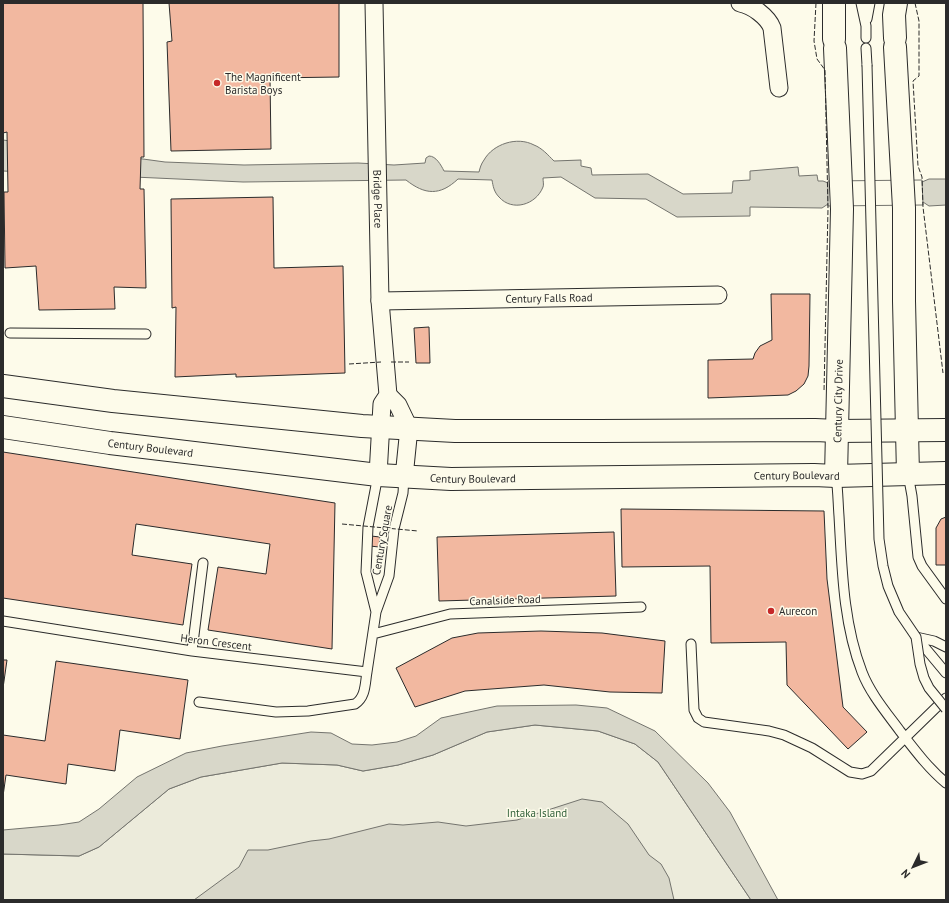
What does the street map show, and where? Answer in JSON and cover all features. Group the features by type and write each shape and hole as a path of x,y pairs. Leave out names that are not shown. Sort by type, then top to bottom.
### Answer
{"main road":[{"name":"Century City Drive","path":"834,3 834,44 842,209 836,476"},
{"path":"896,3 894,15 895,42 904,208 904,301 908,474"},
{"path":"3,386 113,401 362,426 462,431 815,430 837,432 946,430"},
{"name":"Century Boulevard","path":"3,427 110,443 404,477 459,479 836,476 946,473"}],"street":[{"name":"Bridge Place","path":"374,3 380,301 388,396 382,404 382,427 378,475"},
{"path":"740,3 749,6 767,19 770,23 772,28 778,88"},
{"name":"Century Falls Road","path":"380,301 718,295"},
{"path":"388,396 398,404 409,428 404,477"}],"lane":[{"path":"861,3 866,26"},
{"path":"870,3 866,26 866,43 868,65 880,539 883,566 888,586 899,612 916,637 946,673"},
{"path":"10,333 146,334"},
{"path":"908,474 912,496 918,557 922,566 946,599"},
{"name":"Century Square","path":"376,612 366,572 368,527 378,475"},
{"name":"Century City Drive","path":"836,476 839,497 846,606 855,650 862,673 877,700 905,738 925,762 946,783"},
{"name":"Century Square","path":"376,612 389,576 394,529 403,492 404,477"},
{"path":"192,651 203,563"},
{"name":"Canalside Road","path":"373,634 450,614 641,607"},
{"path":"200,702 276,712 308,711 355,704 363,697 376,612"},
{"name":"Heron Crescent","path":"3,621 192,651 367,672"},
{"path":"916,637 934,641 946,647"},
{"path":"916,637 924,678 946,710"},
{"path":"691,644 694,710 698,718 704,722 769,731 784,735 812,748 850,772 862,774 872,771 946,698"}],"green space":[{"name":"Intaka Island","path":"535,725 598,731 635,744 658,762 751,900 3,900 3,854 79,856 99,847 169,789 201,777 282,763 337,765 363,771 398,765 433,755 487,732"}],"shaded area":[{"path":"3,140 165,162 244,165 358,163 394,165 425,163 426,158 432,156 440,164 444,171 479,172 488,154 493,150 506,143 520,141 537,146 554,161 581,160 581,166 591,168 592,175 648,174 683,194 732,193 733,181 750,180 750,171 798,167 799,176 817,175 818,181 828,183 922,182 929,179 946,179 946,205 929,206 923,202 828,204 822,208 750,207 750,216 677,217 646,199 595,198 561,177 543,178 543,187 540,193 529,202 517,205 504,202 497,195 493,187 492,180 458,179 451,185 439,191 432,192 420,189 406,180 243,182 3,171"},
{"path":"576,705 607,708 655,731 708,783 730,812 778,900 751,900 658,762 635,744 598,731 535,725 487,732 433,755 398,765 363,771 337,765 282,763 201,777 169,789 99,847 79,856 3,854 3,830 79,822 99,809 137,777 186,753 311,732 331,733 352,744 372,745 397,742 416,736 441,718 497,706"},
{"path":"582,799 602,802 628,824 649,855 661,864 669,878 674,900 194,900 239,867 248,850 268,850 311,841 329,839 389,824 403,825 438,822 466,826 517,820"}],"pier":[{"path":"922,180 923,205 828,206 828,181"}],"building":[{"path":"3,3 143,3 144,157 141,157 140,189 144,189 146,288 114,287 115,309 39,310 36,266 5,268 4,192 8,192 7,132 3,133"},
{"path":"169,3 339,3 339,77 270,78 271,149 171,151 167,42 172,41"},
{"path":"273,197 274,268 343,266 345,373 236,377 236,374 175,377 176,307 172,308 171,199"},
{"path":"771,294 810,294 809,366 808,376 804,384 796,391 788,395 708,398 708,360 753,359 760,346 772,340"},
{"path":"429,327 430,363 416,363 414,328"},
{"path":"3,452 335,503 332,649 208,630 218,567 266,574 270,544 136,524 132,555 192,564 183,625 3,598"},
{"name":"Aurecon","path":"621,509 824,511 827,579 843,707 867,732 848,749 787,685 786,642 711,643 710,566 622,567"},
{"path":"946,517 946,565 936,565 936,528 941,519"},
{"path":"614,532 616,596 439,601 437,537"},
{"path":"371,536 380,537 379,547 370,546"},
{"path":"541,631 602,633 665,641 662,693 610,692 544,685 465,691 415,707 396,668 452,638 478,633"},
{"path":"3,660 7,660 3,688"},
{"path":"56,661 188,680 180,739 120,730 115,771 68,764 66,784 6,775 3,796 3,735 45,741"}],"fence":[{"path":"816,3 814,41 817,59 825,70 828,209 824,392"},
{"path":"915,3 919,21 919,76 913,81 918,166 922,177 923,207 943,373"},
{"path":"349,364 381,362"},
{"path":"391,362 409,362"},
{"path":"342,524 418,531"}],"place":[{"name":"The Magnificent Barista Boys","path":"217,83"},
{"name":"Aurecon","path":"771,611"}]}
